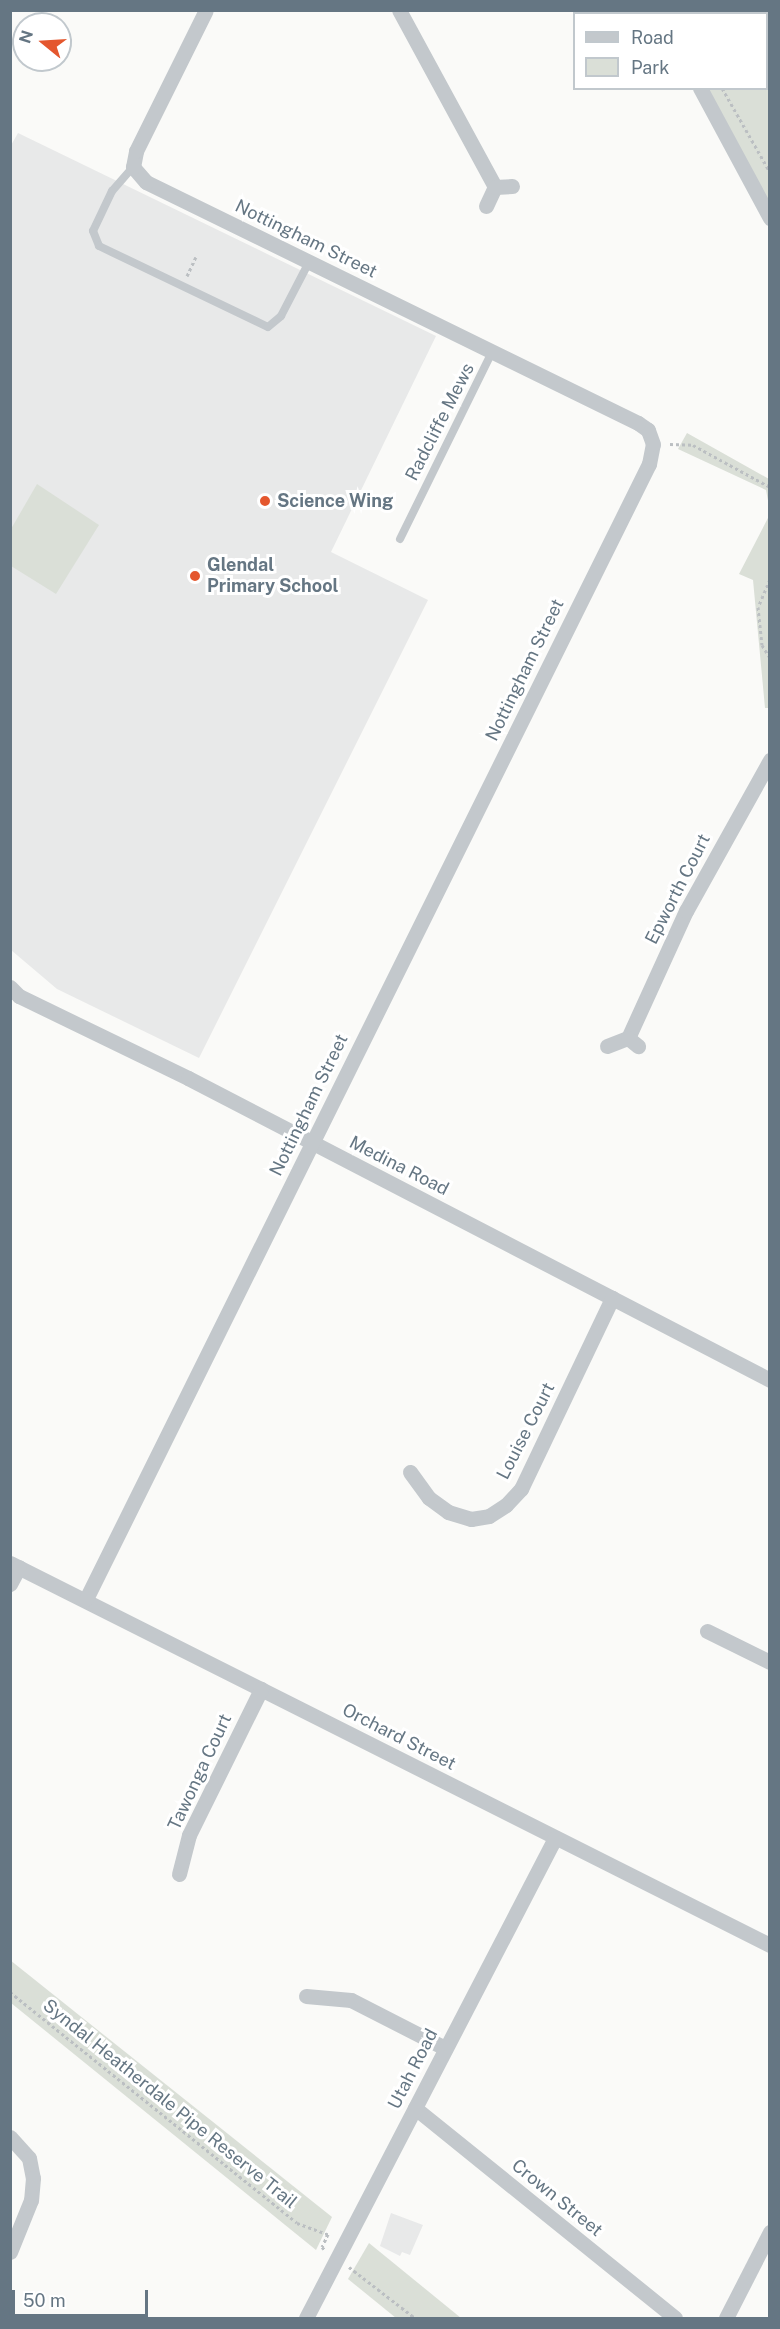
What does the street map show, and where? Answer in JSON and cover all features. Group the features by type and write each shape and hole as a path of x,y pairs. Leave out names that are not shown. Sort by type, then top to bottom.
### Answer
{"street":[{"path":"133,167 136,151 206,10"},
{"path":"399,10 495,187"},
{"path":"701,90 770,218"},
{"name":"Nottingham Street","path":"86,1599 649,464 653,444 648,430 638,423 146,182 133,167"},
{"path":"495,187 512,186"},
{"path":"486,206 495,187"},
{"name":"Epworth Court","path":"607,1047 633,1042 686,911 770,760"},
{"name":"Medina Road","path":"10,987 19,996 770,1380"},
{"name":"Louise Court","path":"410,1472 429,1498 448,1512 471,1519 489,1516 506,1505 521,1489 612,1298"},
{"path":"10,1584 15,1565"},
{"name":"Orchard Street","path":"15,1565 770,1945"},
{"path":"707,1631 770,1662"},
{"name":"Tawonga Court","path":"179,1874 189,1835 261,1689"},
{"name":"Utah Road","path":"306,2319 555,1838"},
{"path":"306,1996 351,2000 445,2048"},
{"name":"Crown Street","path":"415,2108 675,2319"},
{"path":"10,2137 29,2158 33,2178 31,2200 10,2253"},
{"path":"726,2319 770,2232"}],"lane":[{"path":"133,167 112,191 93,231 99,246 268,327 281,316 309,262"},
{"name":"Radcliffe Mews","path":"400,539 492,352"}],"path":[{"path":"723,90 770,172"},
{"path":"653,444 693,445 732,470 770,487"},
{"path":"770,579 758,607 762,645 770,658"},
{"name":"Syndal Heatherdale Pipe Reserve Trail","path":"10,1992 297,2223 328,2234 322,2247 415,2319"}],"shaded area":[{"name":"Glendal Primary School","path":"18,133 436,336 331,552 428,600 199,1058 57,989 11,950 10,147"},
{"path":"391,2213 423,2225 410,2255 402,2252 400,2256 380,2246"}],"green space":[{"path":"657,11 769,11 769,218 701,90 768,90 768,12"},
{"path":"687,433 769,479 769,506 766,490 678,449"},
{"path":"37,484 99,525 56,594 11,566 11,529"},
{"path":"769,516 770,708 765,708 753,580 739,574"},
{"path":"10,1960 332,2217 316,2250 11,2003"},
{"path":"369,2243 461,2318 396,2318 348,2279"}],"place":[{"name":"Science Wing","path":"265,501"},
{"name":"Glendal Primary School","path":"195,576"}]}
